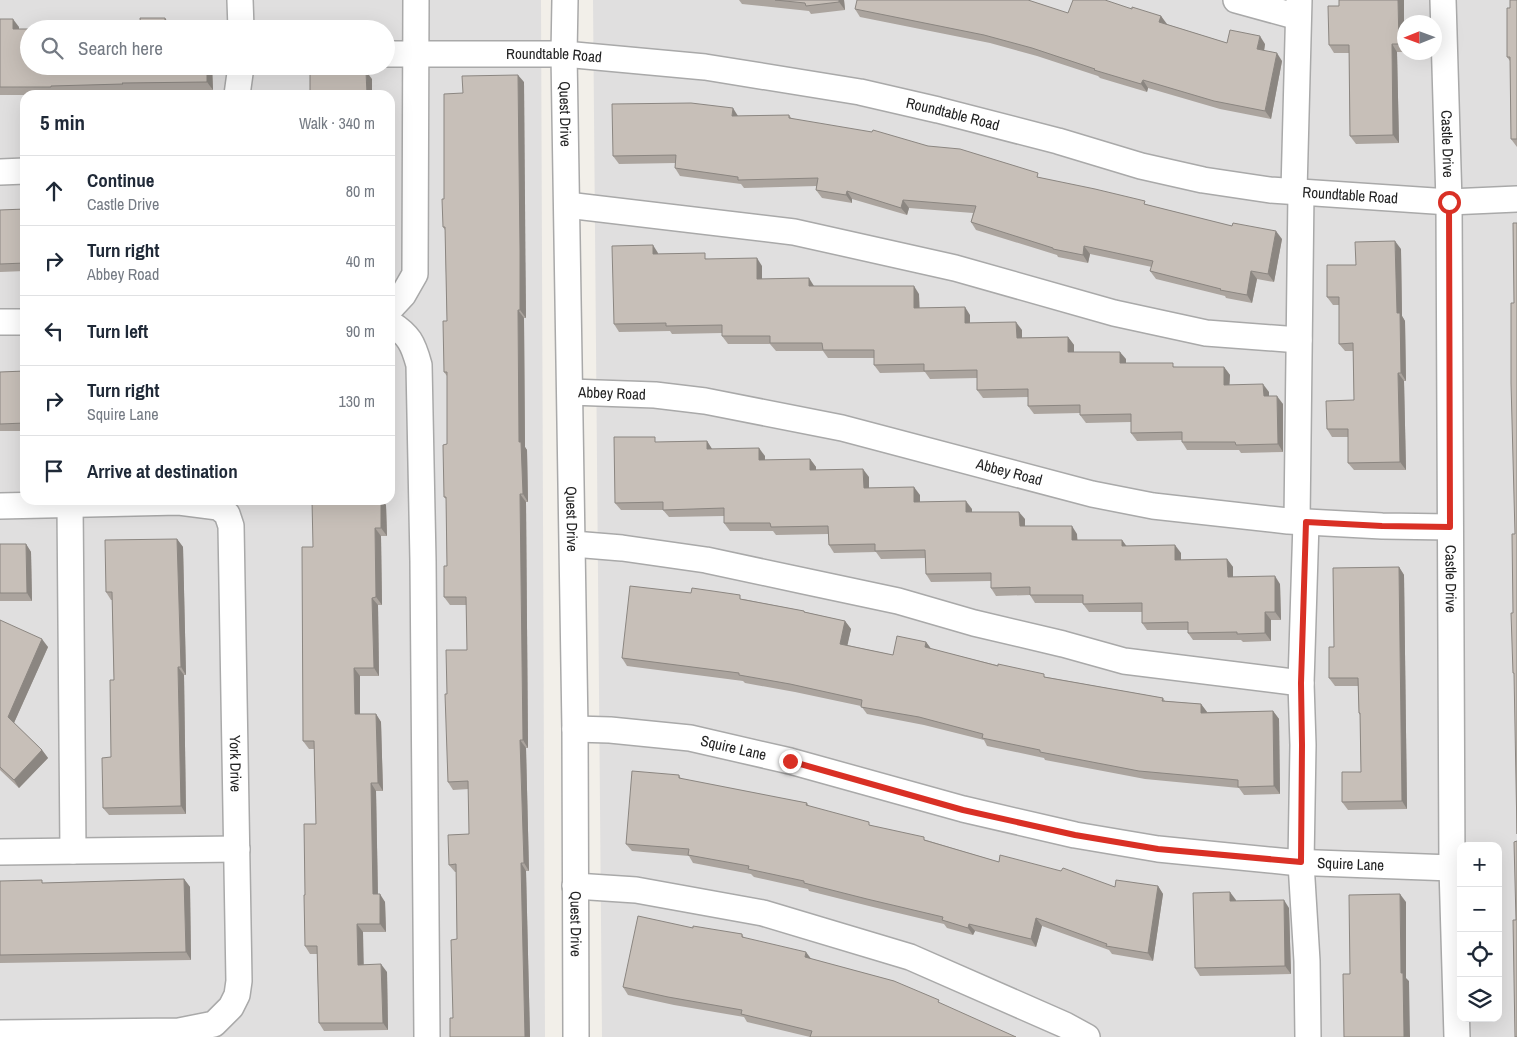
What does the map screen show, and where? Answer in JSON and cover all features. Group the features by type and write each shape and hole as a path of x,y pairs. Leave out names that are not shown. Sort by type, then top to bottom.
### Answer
{"street":[{"path":"240,0 241,20"},
{"path":"395,304 403,295 415,274 416,0"},
{"name":"Quest Drive","path":"565,0 564,54 575,728 576,1037"},
{"path":"1236,0 1298,9 1302,522 1301,862 1307,961 1308,1037"},
{"name":"Castle Drive","path":"1443,0 1449,202 1452,868 1457,1037"},
{"name":"Roundtable Road","path":"395,54 564,54 705,67 860,92 938,110 1049,139 1141,166 1203,180 1270,190 1449,202 1517,199"},
{"path":"238,90 240,75"},
{"path":"0,172 20,171"},
{"path":"567,205 794,232 955,268 1114,313 1206,333 1300,340"},
{"path":"0,322 20,322"},
{"path":"395,327 404,333 415,349 419,365 423,570 426,1037"},
{"name":"Abbey Road","path":"570,392 655,395 706,402 842,428 1092,494 1144,505 1302,522 1450,527"},
{"path":"0,506 35,505"},
{"path":"70,505 73,851"},
{"name":"York Drive","path":"0,1034 179,1031 214,1024 232,1007 237,995 239,981 231,526 227,514 218,507 202,505"},
{"path":"573,544 622,548 706,560 898,601 974,623 1124,661 1301,683"},
{"name":"Squire Lane","path":"575,728 690,738 790,761 963,810 1075,835 1158,849 1301,862 1452,868"},
{"path":"0,852 237,849"},
{"path":"576,886 636,890 763,913 910,957 1065,1025 1087,1037"}],"shaded area":[{"path":"0,0 541,0 545,1037 0,1037"},
{"path":"593,0 1517,0 1517,1037 602,1037"}],"building":[{"path":"775,0 839,0 839,2 806,6 805,3"},
{"path":"857,0 1028,0 1068,13 1073,0 1105,0 1161,16 1159,22 1227,43 1230,30 1260,36 1257,49 1277,53 1265,111 1214,101 1143,80 1141,84 1032,48 984,35 855,9"},
{"path":"1339,0 1398,0 1397,44 1392,44 1393,135 1350,136 1349,45 1329,45 1328,6 1339,6"},
{"path":"1510,0 1517,0 1517,139 1511,139 1510,57 1507,57 1507,8 1510,8"},
{"path":"140,18 165,18 165,20 140,20"},
{"path":"0,19 13,19 13,29 20,29 20,75 207,75 207,82 0,87"},
{"path":"310,75 366,75 367,90 310,90"},
{"path":"518,75 520,250 520,310 518,310 519,442 521,442 523,494 520,494 523,740 520,740 524,863 521,863 525,1037 450,1037 450,1018 453,1018 451,940 457,939 456,864 449,865 448,835 469,834 468,781 448,782 445,694 447,694 446,650 467,650 466,597 444,597 444,566 447,566 443,445 447,444 447,372 444,372 443,321 447,321 445,227 443,227 442,199 444,199 444,94 463,93 462,76"},
{"path":"691,103 733,108 732,116 789,115 789,118 872,132 873,130 928,146 960,149 1038,173 1037,177 1145,201 1144,204 1232,226 1233,223 1276,231 1268,274 1251,271 1247,295 1220,290 1150,271 1153,261 1084,246 1083,255 1053,249 971,222 976,206 903,200 901,208 847,191 846,195 816,190 818,178 738,180 738,177 675,168 676,155 613,156 612,104"},
{"path":"20,209 20,263 0,264 0,210"},
{"path":"1513,223 1517,223 1517,834 1511,613 1513,613 1512,534 1515,534 1511,383 1511,303 1514,303"},
{"path":"1395,241 1397,313 1400,313 1401,373 1398,373 1400,462 1348,463 1348,429 1327,429 1326,401 1354,400 1353,343 1339,344 1339,297 1327,297 1327,265 1356,265 1355,242"},
{"path":"653,245 653,254 705,253 705,259 757,258 757,279 809,278 809,286 914,286 914,308 965,307 965,323 1016,322 1017,338 1068,337 1068,352 1120,352 1120,363 1173,363 1173,367 1224,367 1224,385 1263,384 1264,396 1277,396 1278,444 1236,445 1235,442 1182,442 1182,432 1131,433 1131,414 1080,415 1080,405 1028,406 1028,389 977,390 977,370 924,371 924,364 874,365 874,350 823,350 822,343 770,343 770,336 722,336 722,325 666,326 666,323 614,324 612,246"},
{"path":"20,371 20,423 0,424 0,372"},
{"path":"614,437 655,437 655,442 707,441 707,449 759,448 759,460 810,459 810,470 863,469 864,488 914,487 914,502 966,501 966,512 1019,512 1020,526 1072,526 1072,540 1122,540 1122,546 1175,545 1175,560 1227,559 1228,577 1275,576 1275,612 1265,612 1265,633 1188,633 1188,622 1142,623 1142,603 1083,604 1083,595 1030,595 1030,587 991,588 991,573 926,574 925,550 875,551 875,544 829,545 828,526 771,527 770,523 724,523 724,508 663,510 663,502 615,503"},
{"path":"312,505 381,505 381,528 375,528 376,597 372,598 374,668 354,668 355,714 376,714 378,783 371,783 373,894 380,894 380,924 357,924 358,965 381,964 383,1023 319,1023 317,946 305,946 304,824 316,824 314,741 303,741 302,547 313,547"},
{"path":"177,539 181,667 178,667 181,806 103,808 102,758 111,757 110,680 114,680 112,592 106,592 105,540"},
{"path":"0,544 26,544 27,593 0,593"},
{"path":"1399,567 1402,801 1342,802 1342,772 1361,772 1360,713 1358,678 1329,678 1329,647 1334,647 1333,568"},
{"path":"630,586 691,593 692,588 740,595 740,599 845,621 840,644 893,655 897,636 926,642 925,647 998,666 998,664 1044,674 1044,677 1163,698 1162,701 1201,704 1201,713 1273,711 1274,786 1238,787 1238,780 1139,771 1040,752 1040,750 982,738 983,734 919,717 861,707 862,700 739,675 739,673 622,658"},
{"path":"0,620 42,639 8,717 42,750 14,780 0,767"},
{"path":"632,771 679,775 679,778 807,803 806,805 869,822 869,825 924,837 924,840 999,862 1000,855 1061,871 1063,868 1115,887 1116,880 1158,886 1148,953 1106,946 1107,944 1036,918 1031,939 969,924 968,928 942,920 943,917 804,883 804,881 748,869 749,866 688,855 689,849 626,844"},
{"path":"1517,841 1517,1037 1515,1037 1513,920 1516,920 1514,842"},
{"path":"184,879 186,952 0,955 0,881 42,880 42,883"},
{"path":"1230,892 1230,901 1284,900 1285,966 1195,968 1193,893"},
{"path":"1400,894 1404,1037 1344,1037 1343,974 1350,974 1349,895"},
{"path":"638,916 693,928 693,926 742,934 742,937 806,952 805,957 894,981 939,1000 938,1002 1016,1037 810,1037 812,1031 741,1014 742,1010 623,987"}],"route":[{"path":"790,761 963,810 1075,835 1158,849 1301,862 1301,683 1306,522 1450,527 1449,202"}]}
